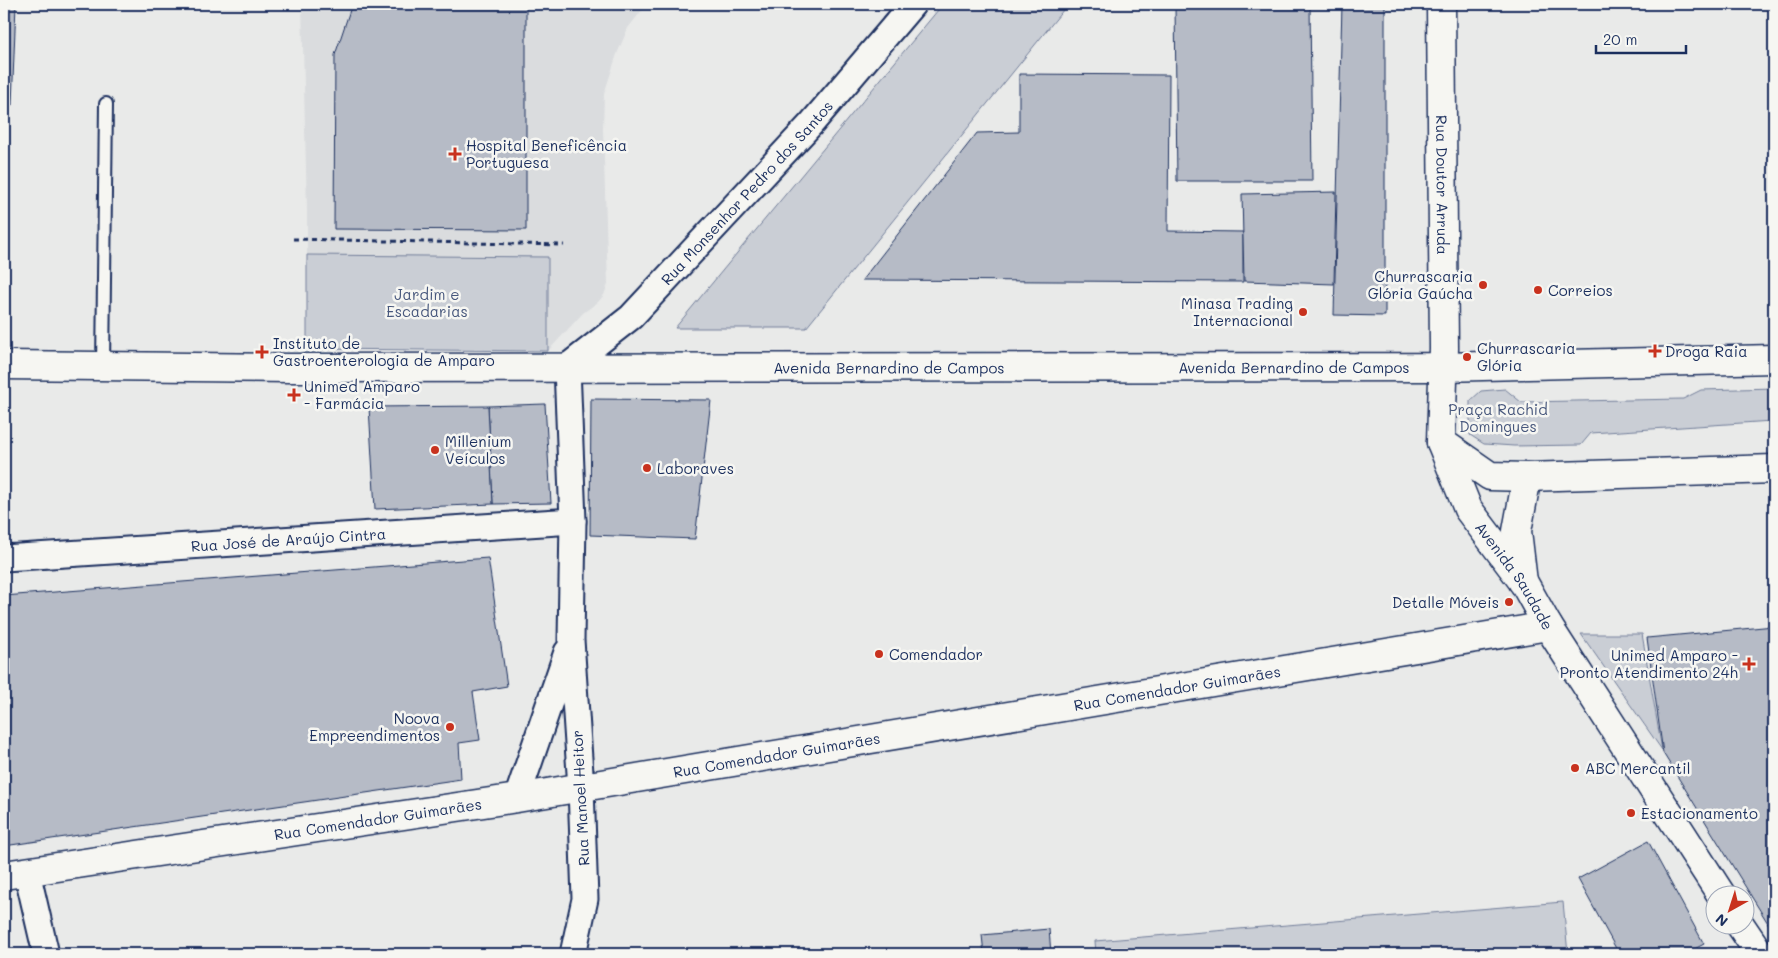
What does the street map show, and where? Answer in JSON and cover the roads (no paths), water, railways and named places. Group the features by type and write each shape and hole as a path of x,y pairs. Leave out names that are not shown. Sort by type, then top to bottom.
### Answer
{"street":[{"name":"Rua Monsenhor Pedro dos Santos","path":"567,367 631,317 811,124 913,4"},
{"name":"Rua Doutor Arruda","path":"1441,4 1444,367"},
{"name":"Avenida Bernardino de Campos","path":"4,365 102,367 1444,367 1774,359"},
{"name":"Rua Manoel Heitor","path":"567,367 573,521 571,640 585,900 573,954"},
{"name":"Avenida Saudade","path":"1444,367 1441,442 1468,509 1524,583 1548,626 1716,886"},
{"path":"1441,442 1490,476 1527,477 1774,469"},
{"path":"1524,583 1517,531 1527,477"},
{"name":"Rua José de Araújo Cintra","path":"4,558 573,521"},
{"name":"Rua Comendador Guimarães","path":"15,874 580,788 1548,626"},
{"name":"Rua Manoel Heitor","path":"517,798 571,640"},
{"path":"15,874 46,954"},
{"path":"1748,936 1760,954"}],"lane":[{"path":"102,367 106,104"}],"place":[{"name":"Hospital Beneficência Portuguesa","path":"455,154"},
{"name":"Churrascaria Glória Gaúcha","path":"1483,285"},
{"name":"Correios","path":"1538,290"},
{"name":"Minasa Trading Internacional","path":"1303,312"},
{"name":"Droga Raia","path":"1655,351"},
{"name":"Instituto de Gastroenterologia de Amparo","path":"262,352"},
{"name":"Churrascaria Glória","path":"1467,357"},
{"name":"Unimed Amparo - Farmácia","path":"294,395"},
{"name":"Millenium Veículos","path":"435,450"},
{"name":"Laboraves","path":"647,468"},
{"name":"Detalle Móveis","path":"1509,602"},
{"name":"Comendador","path":"879,654"},
{"name":"Unimed Amparo - Pronto Atendimento 24h","path":"1749,664"},
{"name":"Noova Empreendimentos","path":"450,727"},
{"name":"ABC Mercantil","path":"1575,768"},
{"name":"Estacionamento","path":"1631,813"}],"park label":[{"name":"Jardim e Escadarias","path":"427,302"},
{"name":"Praça Rachid Domingues","path":"1498,418"}]}
